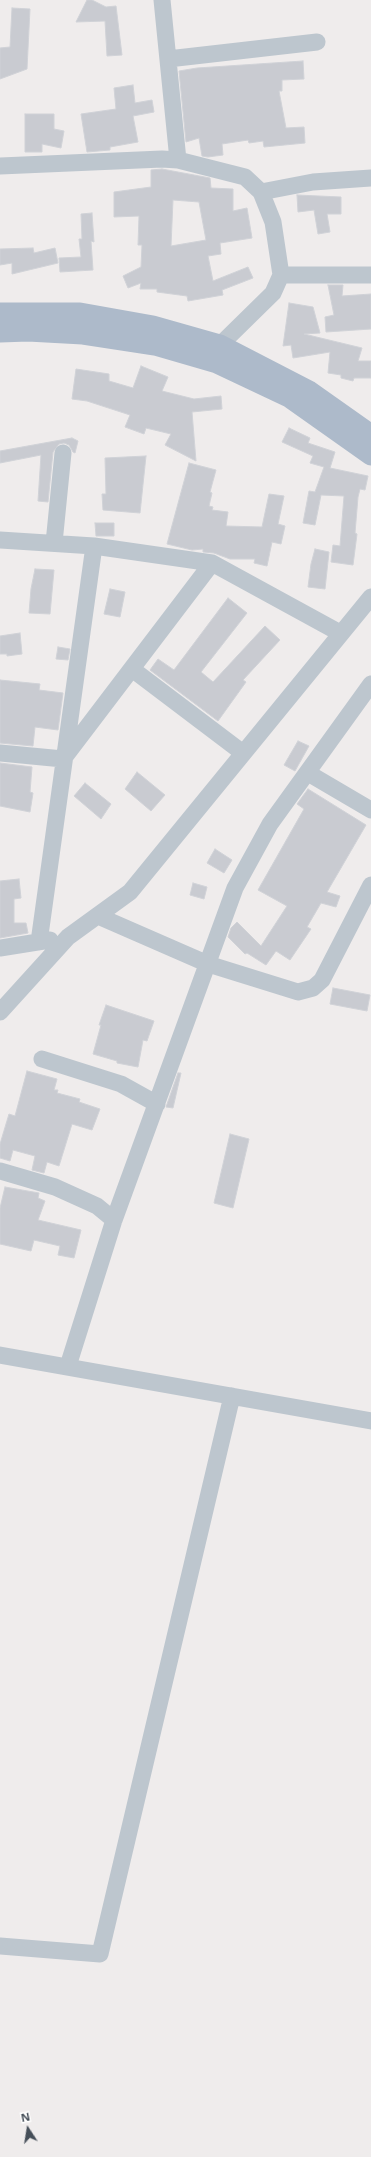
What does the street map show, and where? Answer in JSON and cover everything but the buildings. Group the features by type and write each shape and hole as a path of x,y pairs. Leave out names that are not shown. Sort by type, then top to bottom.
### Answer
{"main road":[{"path":"0,313 80,313 152,326 220,345 309,390 371,435"},
{"path":"0,332 28,331 83,334 155,346 217,363 289,397 371,455"}],"street":[{"path":"162,0 178,160"},
{"path":"168,59 317,42"},
{"path":"0,166 162,159 178,160 245,178 261,192 273,222 281,275 273,294 220,345"},
{"path":"261,192 313,182 371,178"},
{"path":"281,275 371,275"},
{"path":"54,543 63,453"},
{"path":"0,540 94,546 212,563 340,633"},
{"path":"39,942 63,759 94,546"},
{"path":"63,759 212,563"},
{"path":"0,1012 68,937 130,892 371,596"},
{"path":"132,669 243,753"},
{"path":"68,1366 114,1220 235,888 270,824 371,684"},
{"path":"0,753 63,759"},
{"path":"308,773 371,810"},
{"path":"98,916 208,964 298,992 313,988 322,980 371,885"},
{"path":"0,948 68,937"},
{"path":"42,1059 121,1084 157,1104"},
{"path":"0,1171 54,1187 97,1206 114,1220"},
{"path":"0,1355 371,1421"},
{"path":"0,1946 100,1954 232,1396"}]}
